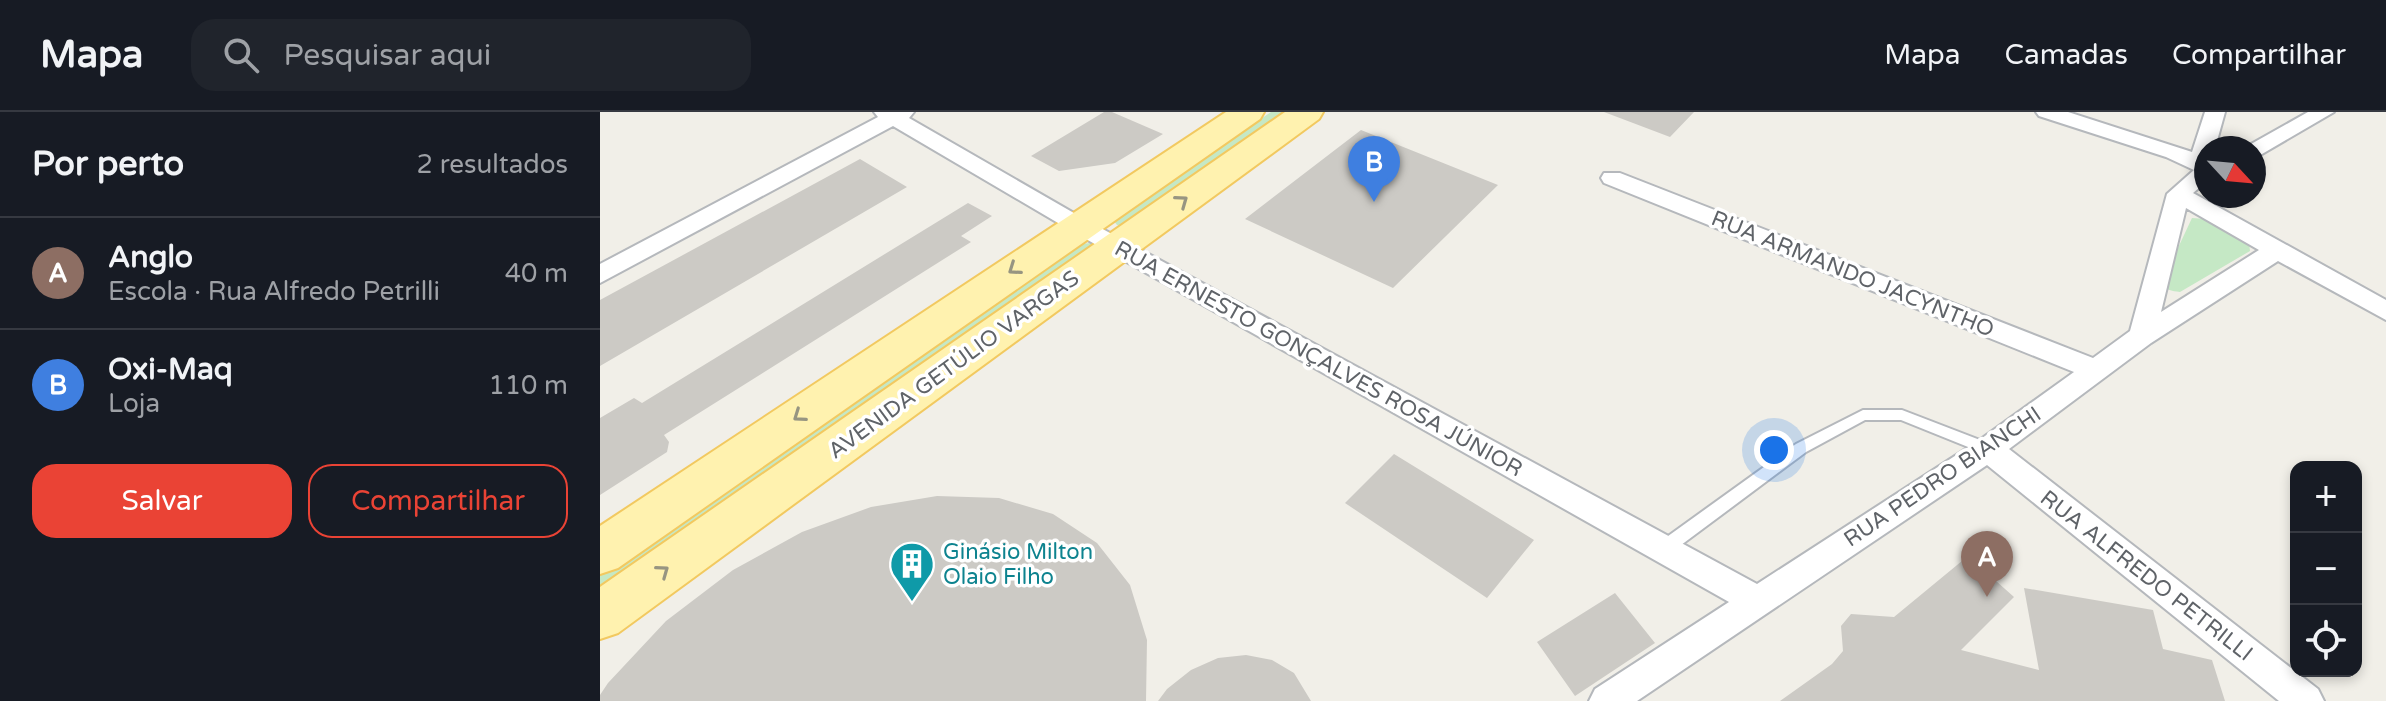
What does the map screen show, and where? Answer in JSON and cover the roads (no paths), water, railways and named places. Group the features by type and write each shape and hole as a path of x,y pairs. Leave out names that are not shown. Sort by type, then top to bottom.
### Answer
{"main road":[{"name":"AVENIDA GETÚLIO VARGAS","path":"600,553 1248,112"},
{"name":"AVENIDA GETÚLIO VARGAS","path":"600,616 1307,112"}],"street":[{"path":"2046,112 2174,152 2194,161"},
{"path":"2208,136 2215,112"},
{"path":"2266,143 2324,112"},
{"name":"RUA ERNESTO GONÇALVES ROSA JÚNIOR","path":"894,114 1078,225 1757,601"},
{"path":"600,275 894,114"},
{"name":"RUA ARMANDO JACYNTHO","path":"1612,178 2094,369"},
{"path":"2142,336 2178,194 2194,179"},
{"path":"2178,194 2386,311"},
{"name":"RUA PEDRO BIANCHI","path":"1607,701 1988,449 2142,336 2277,250"},
{"name":"RUA ALFREDO PETRILLI","path":"1988,449 2306,701"}],"lane":[{"path":"1663,549 1801,448 1863,415 1902,415 1988,449"}],"place":[{"name":"Oxi-Maq","path":"1374,202"},
{"name":"Anglo","path":"1987,597"},
{"name":"Ginásio Milton Olaio Filho","path":"912,603"}]}
